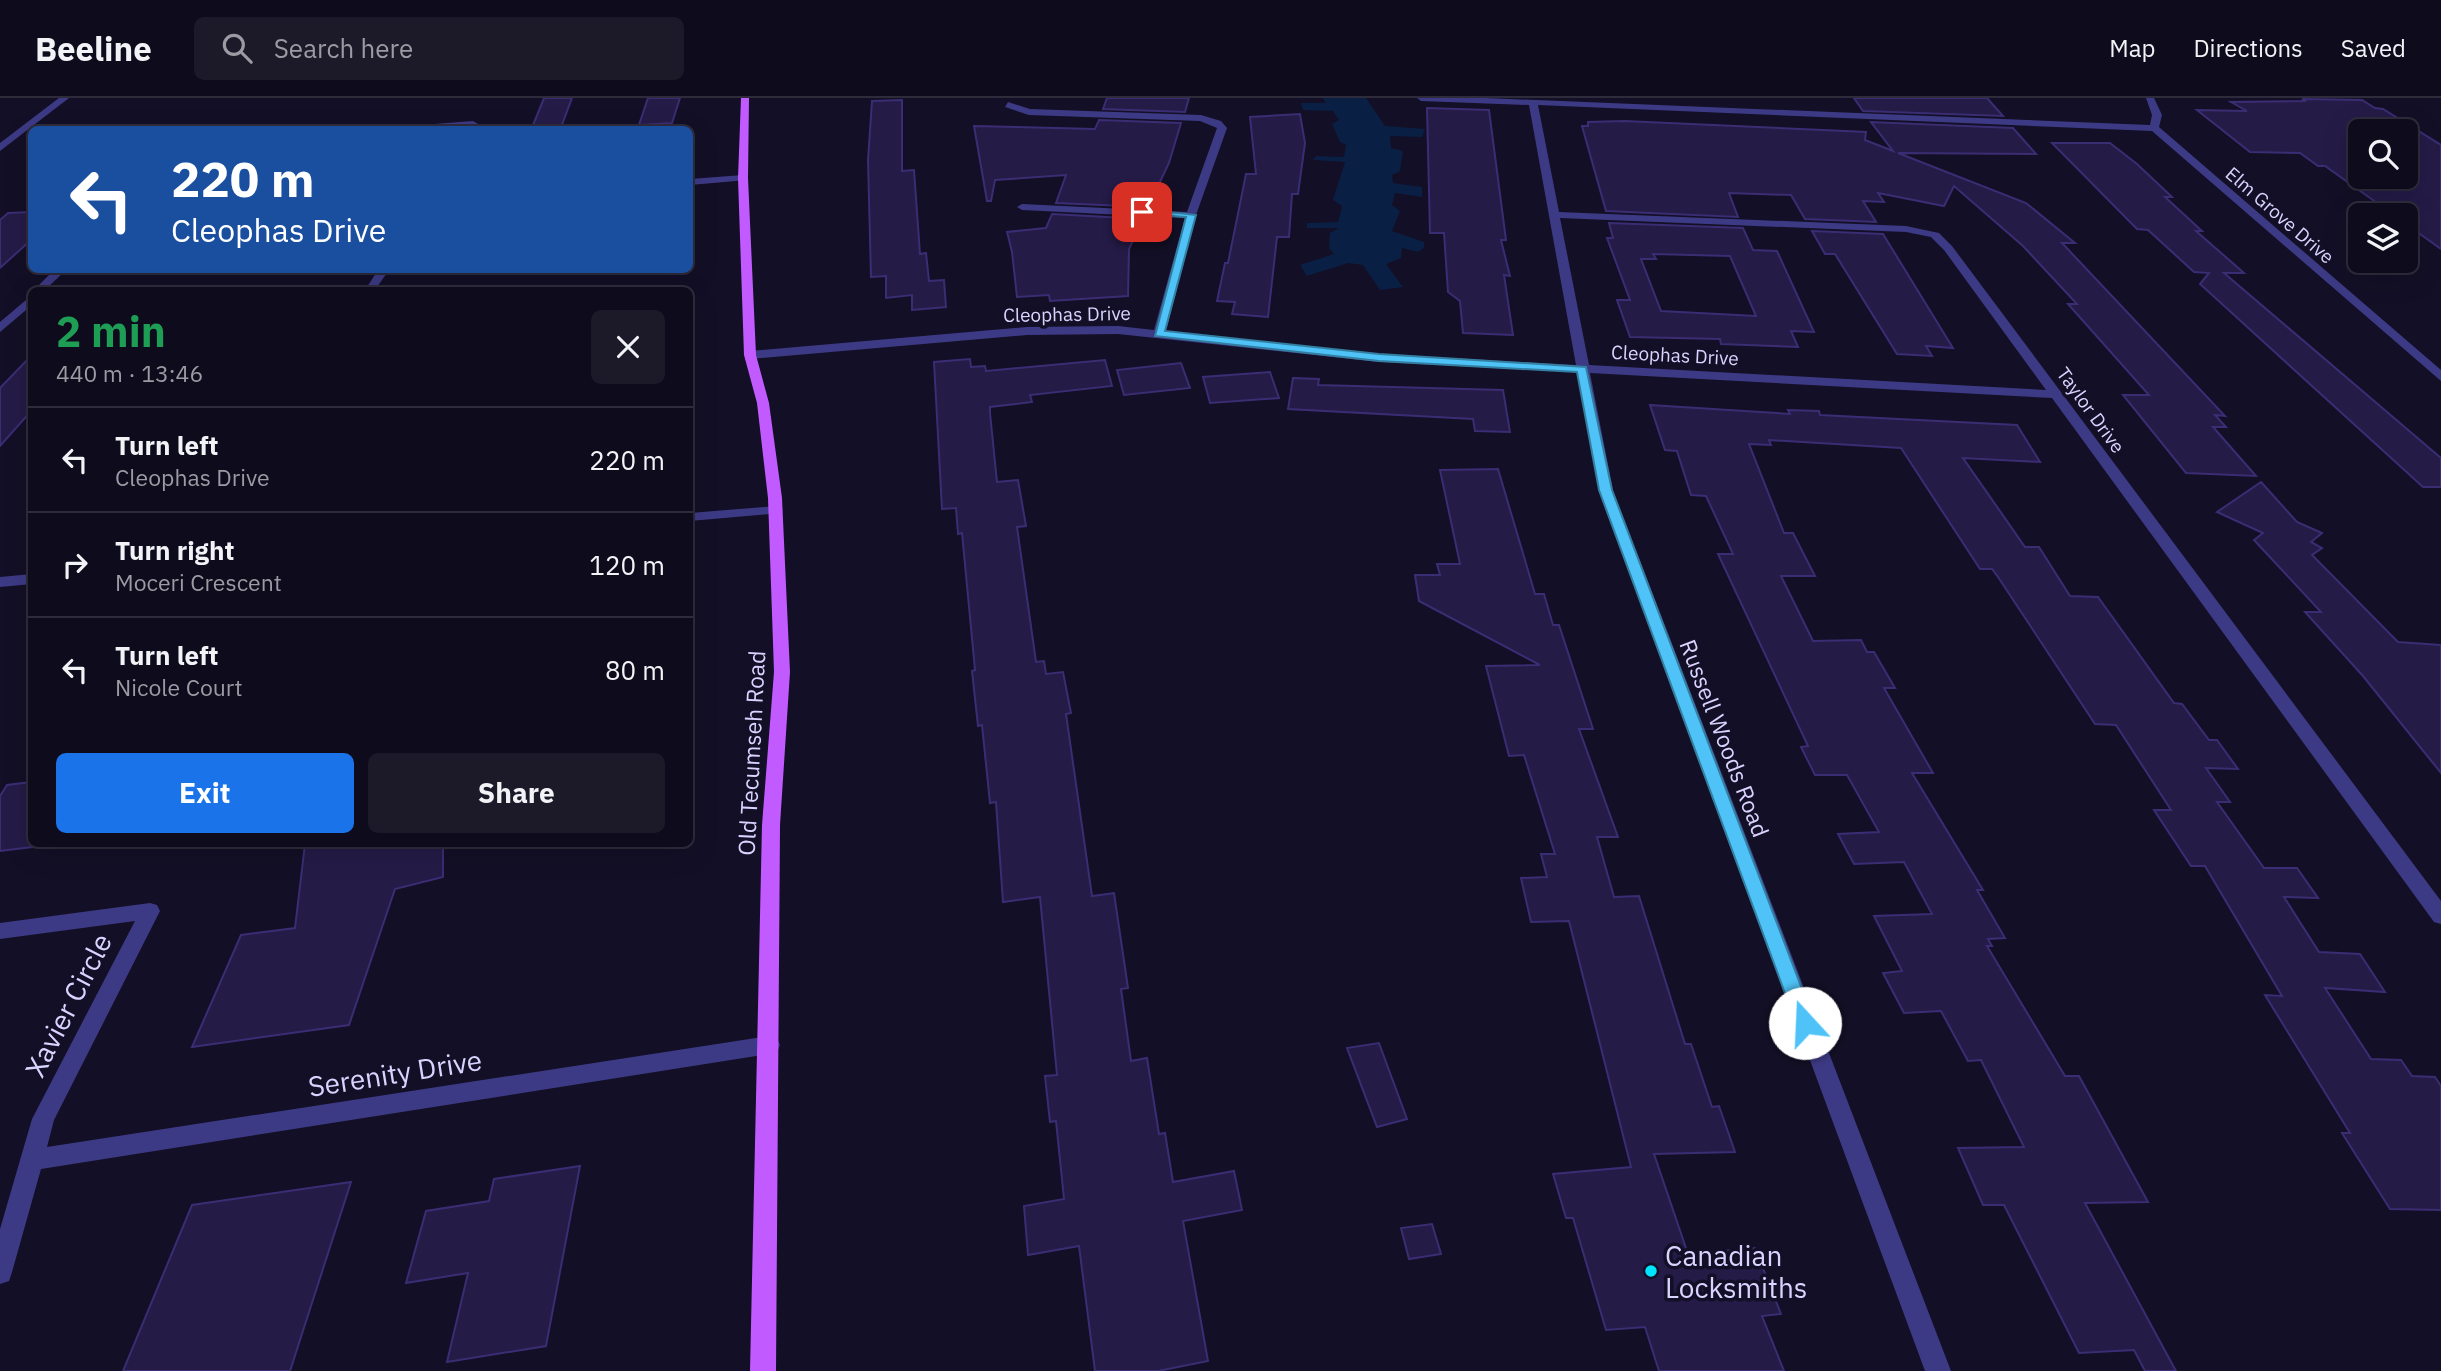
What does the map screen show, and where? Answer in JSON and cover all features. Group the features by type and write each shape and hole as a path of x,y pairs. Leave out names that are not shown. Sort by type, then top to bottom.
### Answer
{"main road":[{"name":"Old Tecumseh Road","path":"745,98 743,178 750,355 763,403 776,510 782,672 771,825 763,1371"}],"street":[{"path":"29,126 65,98"},
{"path":"1421,98 2154,128 2157,115 2150,98"},
{"name":"Russell Woods Road","path":"1533,103 1606,490 1938,1371"},
{"path":"1008,105 1028,112 1201,118 1218,122 1222,128 1191,215 1159,334"},
{"path":"435,126 473,124 472,126"},
{"path":"0,148 28,126"},
{"name":"Elm Grove Drive","path":"2154,128 2441,377"},
{"path":"693,182 743,178"},
{"path":"1022,207 1191,215"},
{"name":"Taylor Drive","path":"1555,215 1906,229 1935,235 1948,248 2441,916"},
{"path":"42,287 57,273"},
{"path":"0,328 28,302"},
{"name":"Cleophas Drive","path":"750,355 1027,331 1159,334 1379,358 2055,394"},
{"path":"693,517 776,510"},
{"path":"0,582 28,579"},
{"name":"Xavier Circle","path":"0,931 150,911 43,1119 0,1272"},
{"name":"Serenity Drive","path":"31,1160 769,1045"}],"water":[{"path":"1323,98 1366,98 1385,126 1425,129 1422,137 1390,136 1391,148 1403,151 1400,171 1392,175 1393,183 1422,187 1422,197 1395,193 1392,205 1400,211 1392,231 1424,242 1424,248 1418,252 1402,248 1401,258 1386,264 1403,287 1380,290 1363,265 1348,263 1307,276 1300,265 1334,254 1329,248 1330,233 1339,228 1307,228 1307,223 1338,222 1342,206 1333,200 1345,162 1313,160 1316,156 1344,157 1346,145 1340,142 1332,124 1339,120 1333,111 1303,110 1301,103 1326,103"}],"building":[{"path":"544,98 572,98 562,126 533,126"},
{"path":"648,98 680,98 672,123 639,125"},
{"path":"1107,98 1189,98 1185,112 1103,109"},
{"path":"1854,98 1987,98 2003,116 1863,111"},
{"path":"902,100 902,171 914,170 920,254 926,253 929,281 944,280 946,307 912,310 912,295 886,298 886,276 871,277 868,160 872,101"},
{"path":"2362,100 2399,119 2348,119 2348,182 2300,153 2250,152 2197,110 2247,111 2231,102"},
{"path":"1427,108 1489,110 1506,240 1501,240 1510,276 1504,275 1513,335 1463,333 1460,301 1448,292 1444,233 1430,233"},
{"path":"1300,114 1305,143 1298,194 1292,194 1289,237 1277,237 1268,317 1232,314 1235,302 1217,301 1225,263 1228,263 1246,174 1256,174 1250,117"},
{"path":"1099,120 1181,123 1169,163 1148,207 1056,203 1066,175 995,180 991,201 987,201 974,126 1095,129"},
{"path":"1624,121 1866,132 1865,140 1893,151 1871,122 2013,128 2036,154 1898,153 2026,203 2075,243 2062,243 2225,416 2215,415 2226,427 2213,427 2256,476 2186,473 2123,395 2149,395 2068,304 2077,304 2023,246 1954,186 1944,206 1878,193 1884,202 1863,201 1876,222 1805,219 1791,195 1729,193 1738,217 1606,211 1582,126 1588,126 1588,122"},
{"path":"2418,131 2441,145 2441,249 2418,233 2418,203 2377,203 2357,189 2418,189"},
{"path":"2052,143 2110,143 2137,164 2172,197 2165,197 2202,231 2196,231 2244,273 2224,273 2441,458 2441,487 2423,487 2200,284 2209,273 2194,272 2148,230 2137,229"},
{"path":"28,212 28,243 0,268 0,220 8,213"},
{"path":"1052,214 1143,219 1129,249 1128,296 1050,301 1049,295 1017,297 1007,232 1046,228"},
{"path":"1609,223 1743,228 1753,250 1777,251 1814,332 1791,331 1798,347 1721,344 1720,339 1630,337 1617,300 1630,300 1607,238 1613,238","holes":["1653,254 1730,256 1756,316 1661,311 1641,259 1656,259"]},
{"path":"1812,231 1883,234 1953,348 1926,346 1932,356 1897,354 1835,254 1825,254"},
{"path":"28,359 28,414 0,446 0,388"},
{"path":"970,359 971,367 985,366 986,371 1105,360 1112,386 1030,395 1032,402 990,407 990,413 997,482 1018,480 1026,526 1017,527 1036,662 1044,661 1046,674 1063,672 1071,713 1066,714 1092,896 1114,893 1128,988 1121,989 1131,1061 1147,1058 1159,1134 1165,1133 1173,1182 1234,1171 1242,1210 1183,1221 1208,1361 1158,1371 1095,1371 1079,1246 1028,1255 1024,1206 1064,1199 1056,1121 1050,1122 1045,1076 1057,1075 1040,897 1003,902 996,802 990,803 982,725 978,726 962,533 958,534 956,508 942,509 934,362"},
{"path":"1181,363 1190,388 1124,395 1117,370"},
{"path":"1270,372 1279,398 1210,403 1203,377"},
{"path":"1293,378 1319,379 1318,385 1503,390 1510,432 1475,431 1473,419 1288,409"},
{"path":"1650,405 1790,414 1788,410 1819,411 1820,415 2017,425 2040,462 1963,458 2025,547 2039,547 2070,596 2098,597 2174,703 2182,704 2209,740 2217,740 2238,769 2206,768 2230,802 2217,802 2264,868 2297,868 2318,898 2284,897 2319,952 2360,954 2385,992 2325,988 2371,1059 2401,1060 2412,1076 2435,1077 2441,1086 2441,1210 2390,1209 2342,1133 2350,1133 2265,995 2282,996 2205,866 2191,866 2154,810 2171,810 2116,725 2095,724 1998,577 1992,569 1980,569 1901,448 1769,440 1771,445 1749,444 1784,533 1793,533 1815,576 1781,576 1813,641 1861,640 1867,652 1874,652 1895,688 1884,688 1933,773 1912,773 1983,890 1977,890 2005,938 1988,939 1992,946 1987,946 2065,1076 2079,1076 2148,1202 2085,1203 2176,1371 2145,1371 2134,1350 2079,1353 2004,1205 1983,1205 1958,1148 2024,1147 1981,1060 1968,1061 1941,1011 1904,1013 1883,973 1902,971 1874,916 1932,914 1904,862 1854,864 1838,834 1879,832 1847,775 1815,775 1801,747 1808,746 1718,554 1733,554 1706,496 1691,495 1677,451 1665,450"},
{"path":"1498,469 1535,594 1544,594 1553,625 1559,625 1593,729 1579,729 1618,837 1597,837 1614,897 1639,896 1685,1044 1691,1044 1712,1107 1719,1106 1735,1152 1654,1154 1688,1254 1755,1248 1781,1314 1762,1316 1784,1371 1659,1371 1645,1327 1606,1330 1573,1218 1566,1218 1553,1174 1631,1167 1569,921 1531,922 1521,878 1547,877 1541,854 1555,854 1524,755 1509,756 1486,666 1540,665 1419,601 1415,575 1440,575 1437,564 1460,564 1440,470"},
{"path":"2261,482 2297,522 2322,533 2311,542 2322,548 2312,555 2398,642 2441,645 2441,773 2363,676 2305,612 2321,612 2254,540 2263,533 2217,512"},
{"path":"28,782 28,847 32,847 0,851 0,796 7,785"},
{"path":"305,847 443,847 443,877 395,889 349,1025 192,1047 241,935 295,928"},
{"path":"1379,1043 1407,1119 1377,1127 1347,1048"},
{"path":"580,1166 546,1346 447,1362 468,1273 406,1283 426,1211 489,1201 494,1179"},
{"path":"351,1182 290,1371 123,1371 192,1205"},
{"path":"1432,1224 1441,1254 1409,1259 1401,1228"}],"place":[{"name":"Canadian Locksmiths","path":"1651,1271"}],"route":[{"path":"1142,212 1191,215 1159,334 1379,358 1582,369 1606,490 1805,1023"}]}
